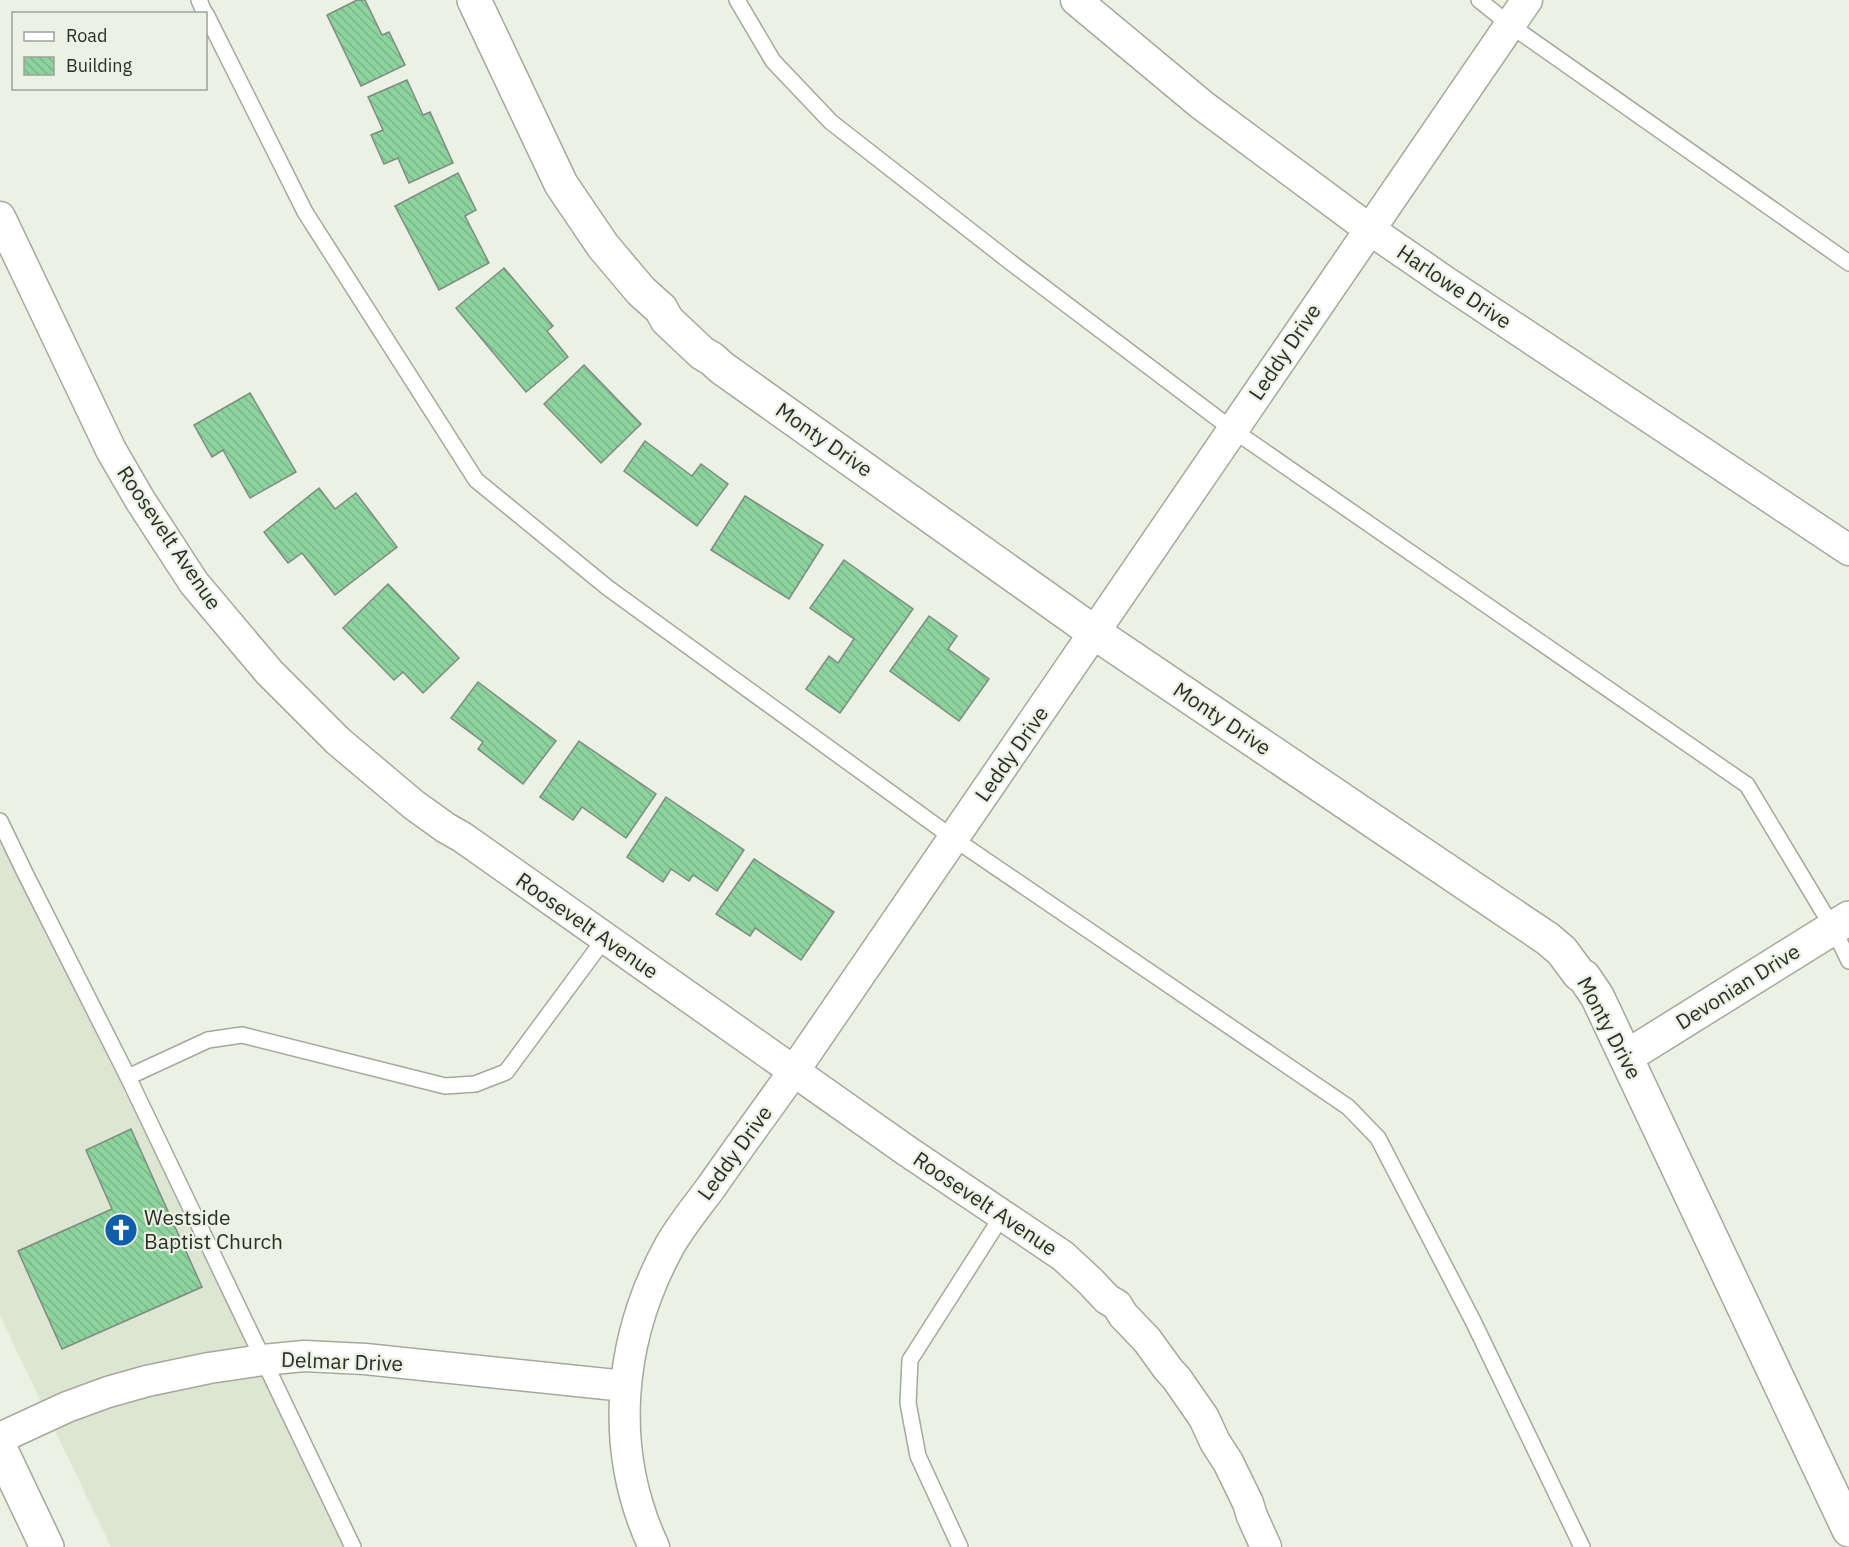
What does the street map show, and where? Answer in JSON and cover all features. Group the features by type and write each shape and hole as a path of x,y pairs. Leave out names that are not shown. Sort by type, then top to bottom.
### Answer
{"street":[{"name":"Monty Drive","path":"474,0 561,184 603,246 641,291 661,309 667,320 702,353 1095,633 1548,939 1562,951 1597,996 1849,1530"},
{"name":"Harlowe Drive","path":"1076,0 1202,105 1370,229 1849,550"},
{"name":"Leddy Drive","path":"654,1547 647,1532 629,1473 623,1418 632,1342 646,1295 671,1244 794,1071 1527,0"},
{"name":"Roosevelt Avenue","path":"0,216 111,450 130,484 194,583 244,644 324,729 414,805 1002,1216 1063,1256 1107,1299 1117,1305 1123,1315 1148,1340 1177,1379 1204,1419 1248,1503 1266,1547"},
{"name":"Devonian Drive","path":"1626,1057 1841,923"},
{"name":"Delmar Drive","path":"0,1438 67,1407 108,1392 178,1374 263,1360 304,1356 365,1359 625,1386"},
{"path":"0,1448 47,1547"}],"lane":[{"path":"737,0 773,61 831,122 1009,261 1233,430 1747,785 1841,923 1849,961"},
{"path":"1479,0 1510,25 1849,263"},
{"path":"207,18 304,212 476,480 608,588 953,838 1348,1107 1378,1138 1473,1321 1582,1547"},
{"path":"0,821 128,1077 353,1547"},
{"path":"128,1077 208,1040 242,1035 445,1086 475,1084 506,1072 605,938"},
{"path":"960,1547 918,1456 908,1403 910,1360 1002,1216"}],"shaded area":[{"path":"9,831 322,1502 350,1547 111,1547 0,1316 0,836"}],"building":[{"path":"357,0 365,0 382,35 389,32 405,65 361,86 327,15"},
{"path":"407,80 423,115 430,112 453,163 409,183 398,158 384,164 371,135 383,130 368,97"},
{"path":"458,173 476,210 465,216 489,263 439,290 395,206"},
{"path":"504,268 553,326 547,331 568,357 526,392 456,308"},
{"path":"584,365 641,424 601,463 544,404"},
{"path":"250,393 296,472 250,498 223,450 212,457 194,425"},
{"path":"645,441 692,476 701,464 728,484 697,526 624,471"},
{"path":"319,488 335,509 356,493 397,547 335,595 302,553 288,563 264,532"},
{"path":"745,496 823,545 789,599 711,550"},
{"path":"844,560 913,609 840,713 806,689 829,656 838,663 854,639 810,608"},
{"path":"388,584 459,658 423,693 403,672 394,680 343,628"},
{"path":"929,616 957,636 948,649 989,679 959,721 890,671"},
{"path":"478,682 556,741 523,784 478,749 483,742 451,718"},
{"path":"579,741 656,794 626,838 582,807 573,820 540,797"},
{"path":"666,797 744,850 717,891 693,875 689,881 671,869 663,882 627,857"},
{"path":"754,859 834,912 801,960 755,928 750,936 716,914"},
{"name":"Westside Baptist Church","path":"131,1129 202,1287 62,1349 18,1251 112,1209 86,1150"}],"place":[{"name":"Westside Baptist Church","path":"121,1230"}]}
